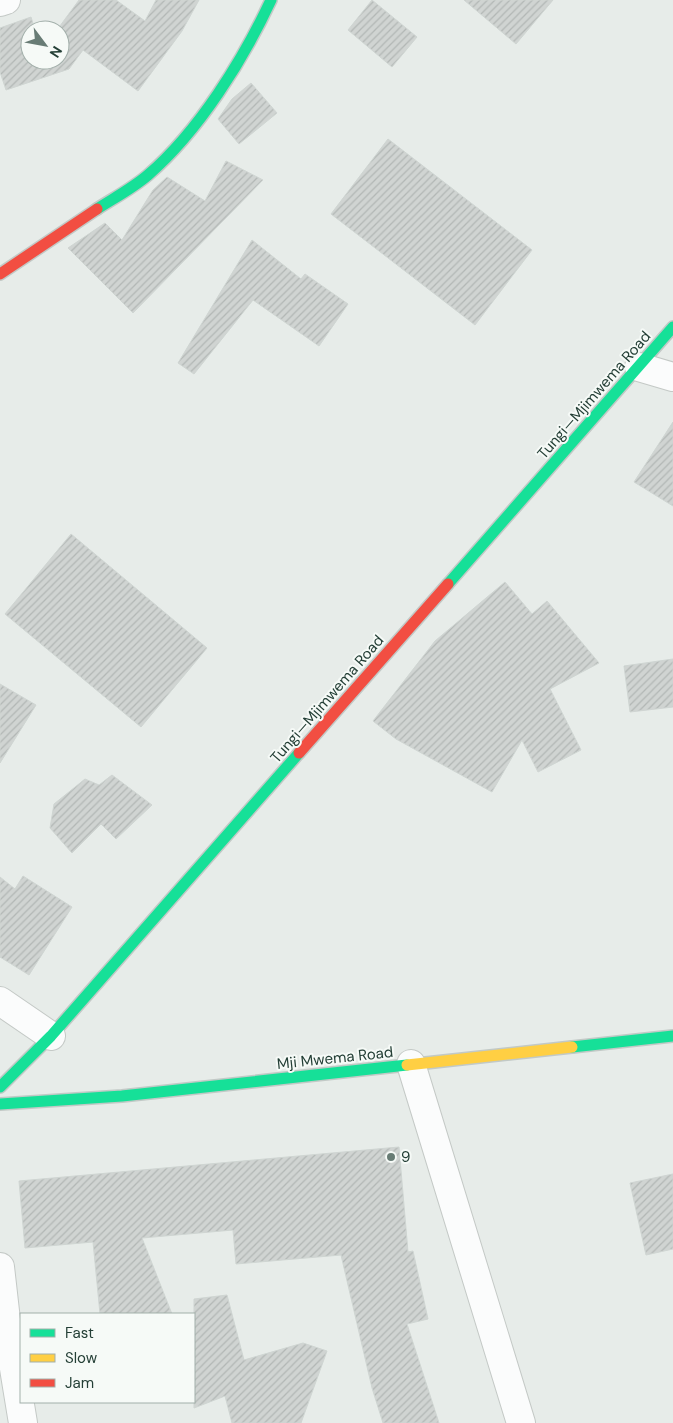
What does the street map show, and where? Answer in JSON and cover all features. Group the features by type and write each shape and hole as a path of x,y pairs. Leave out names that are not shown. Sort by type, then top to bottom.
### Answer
{"street":[{"path":"0,2 6,0"},
{"path":"0,274 148,175 194,126 250,44 271,0"},
{"name":"Tungi—Mjimwema Road","path":"0,1087 51,1036 673,327"},
{"path":"639,367 673,377"},
{"path":"0,1001 51,1036"},
{"name":"Mji Mwema Road","path":"0,1104 122,1096 673,1036"},
{"path":"411,1064 521,1423"},
{"path":"0,1267 6,1320 23,1423"}],"building":[{"path":"79,0 116,0 145,21 156,0 199,0 182,31 138,91 83,50 70,68 70,20 64,20"},
{"path":"372,0 417,37 392,67 348,30"},
{"path":"464,0 553,0 516,44"},
{"path":"20,21 20,70 66,70 6,90 0,72 0,28"},
{"path":"251,83 277,113 239,144 218,119 232,99"},
{"path":"388,139 532,250 475,325 331,214"},
{"path":"226,161 263,180 133,313 68,248 105,223 122,240 153,190 167,177 205,201"},
{"path":"252,240 301,279 305,274 348,304 319,346 253,300 194,374 178,363"},
{"path":"673,422 673,506 634,482"},
{"path":"71,534 207,648 141,727 5,614"},
{"path":"505,582 532,614 547,601 599,663 550,689 581,750 538,772 522,740 492,792 396,739 373,721 435,641"},
{"path":"673,659 673,707 630,712 624,666"},
{"path":"0,684 36,705 0,763"},
{"path":"112,775 152,805 116,839 101,824 72,853 50,828 54,804 85,779 99,785"},
{"path":"23,876 72,907 29,975 0,957 0,877 15,889"},
{"path":"399,1147 408,1252 413,1251 428,1319 407,1324 439,1423 383,1423 372,1388 341,1255 236,1264 233,1230 142,1238 172,1313 100,1313 93,1242 25,1248 19,1181"},
{"path":"673,1174 673,1249 646,1255 630,1183"},
{"path":"227,1295 244,1360 303,1343 327,1351 301,1423 232,1423 225,1396 194,1408 194,1299"}],"traffic: fast":[{"path":"97,209 142,180 185,138 218,94 233,70 271,0"},
{"path":"448,584 673,327"},
{"path":"0,1087 51,1036 299,753"},
{"path":"572,1047 673,1036"},
{"path":"0,1104 122,1096 407,1065"}],"traffic: slow":[{"path":"407,1065 572,1047"}],"traffic: jam":[{"path":"0,274 97,209"},
{"path":"299,753 448,584"}],"place":[{"name":"9","path":"391,1157"}]}
